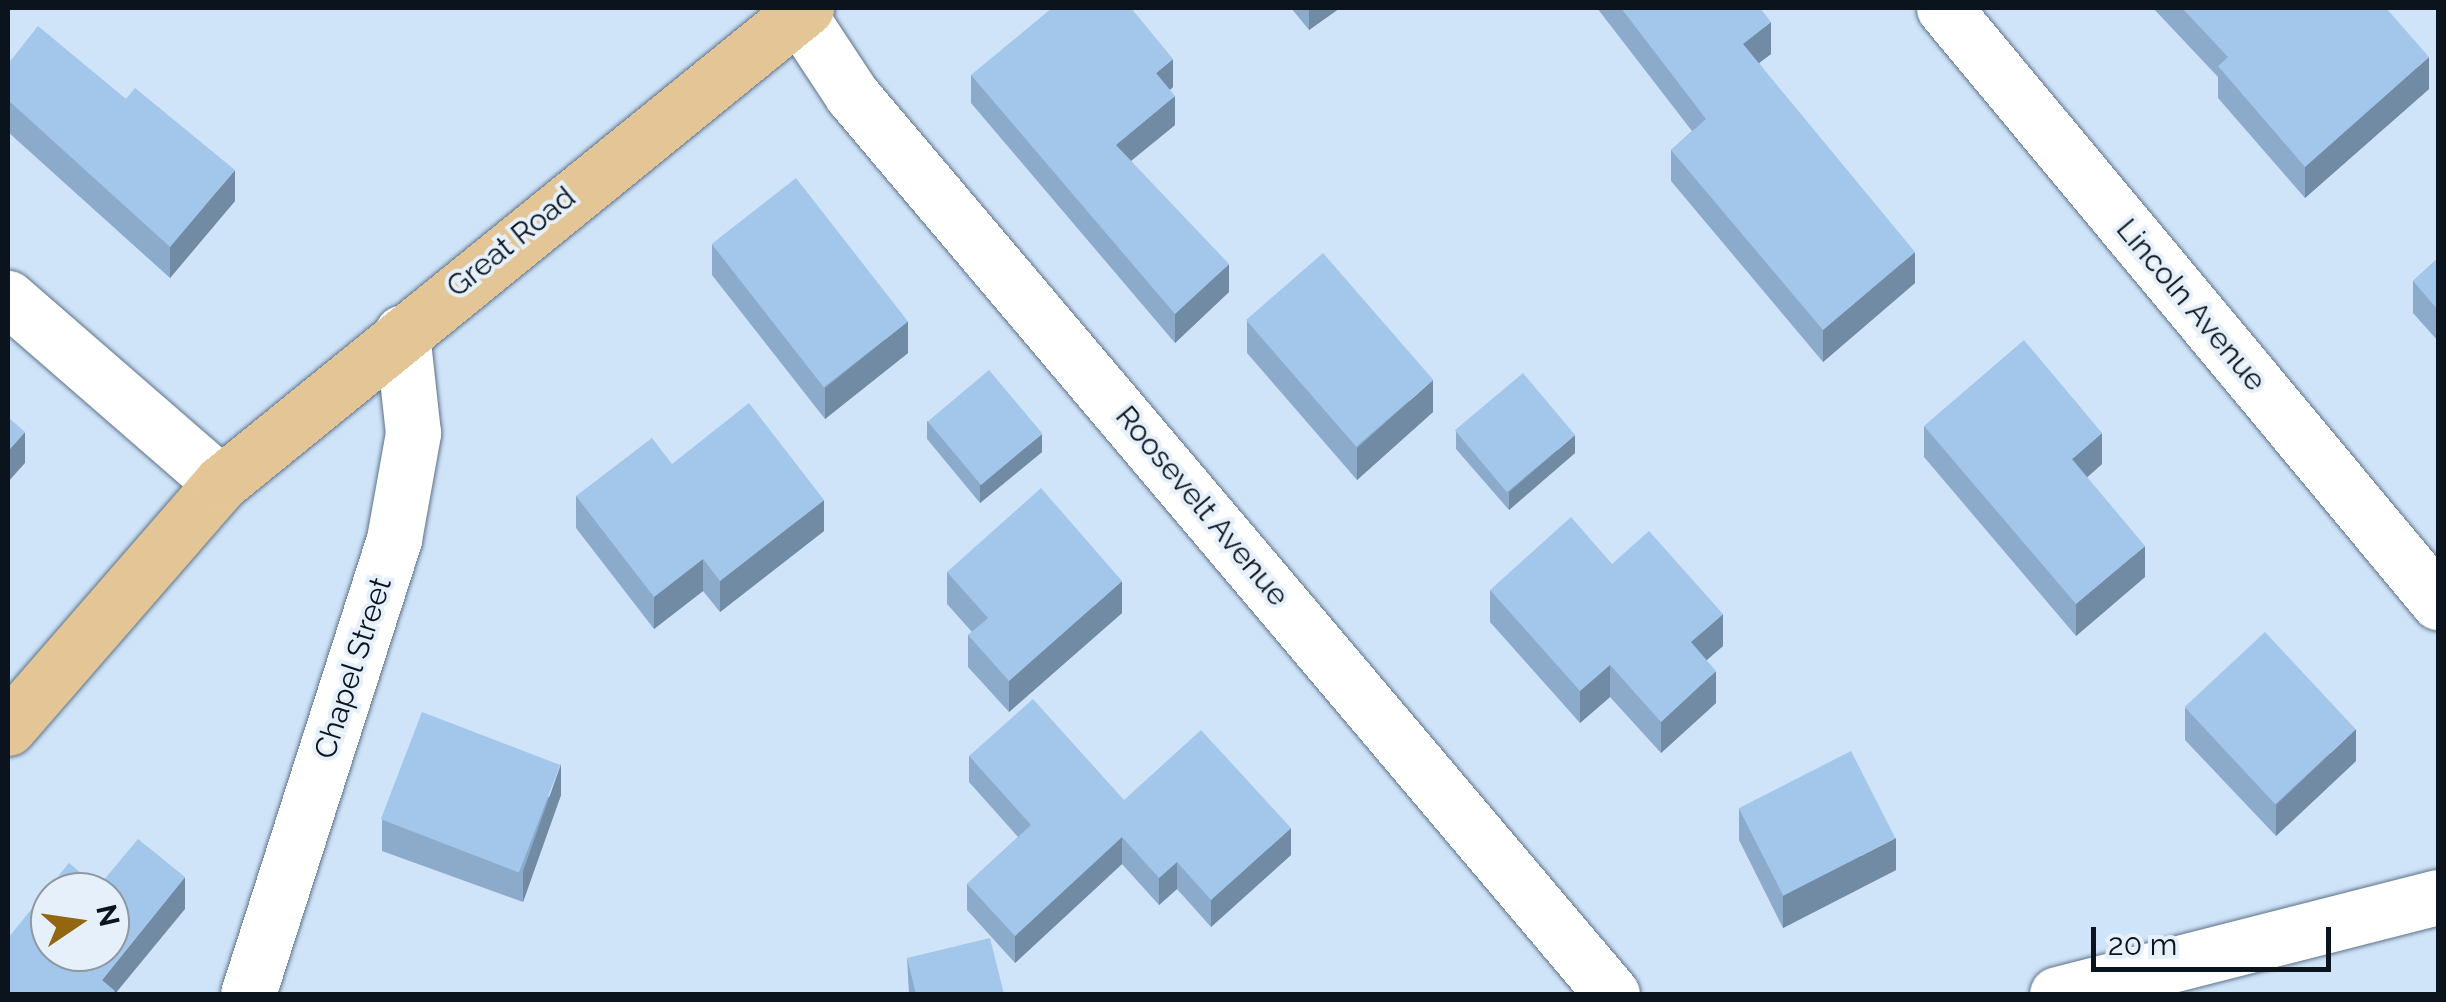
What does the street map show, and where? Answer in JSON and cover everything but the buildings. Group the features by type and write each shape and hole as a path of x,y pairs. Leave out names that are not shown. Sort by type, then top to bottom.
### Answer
{"main road":[{"name":"Great Road","path":"8,728 221,483 802,10"}],"street":[{"name":"Lincoln Avenue","path":"1944,8 2438,602"},
{"name":"Roosevelt Avenue","path":"802,10 852,95 1612,994"},
{"path":"8,298 221,483"},
{"name":"Chapel Street","path":"248,994 394,539 413,432 402,333"},
{"path":"2057,994 2438,898"}]}
